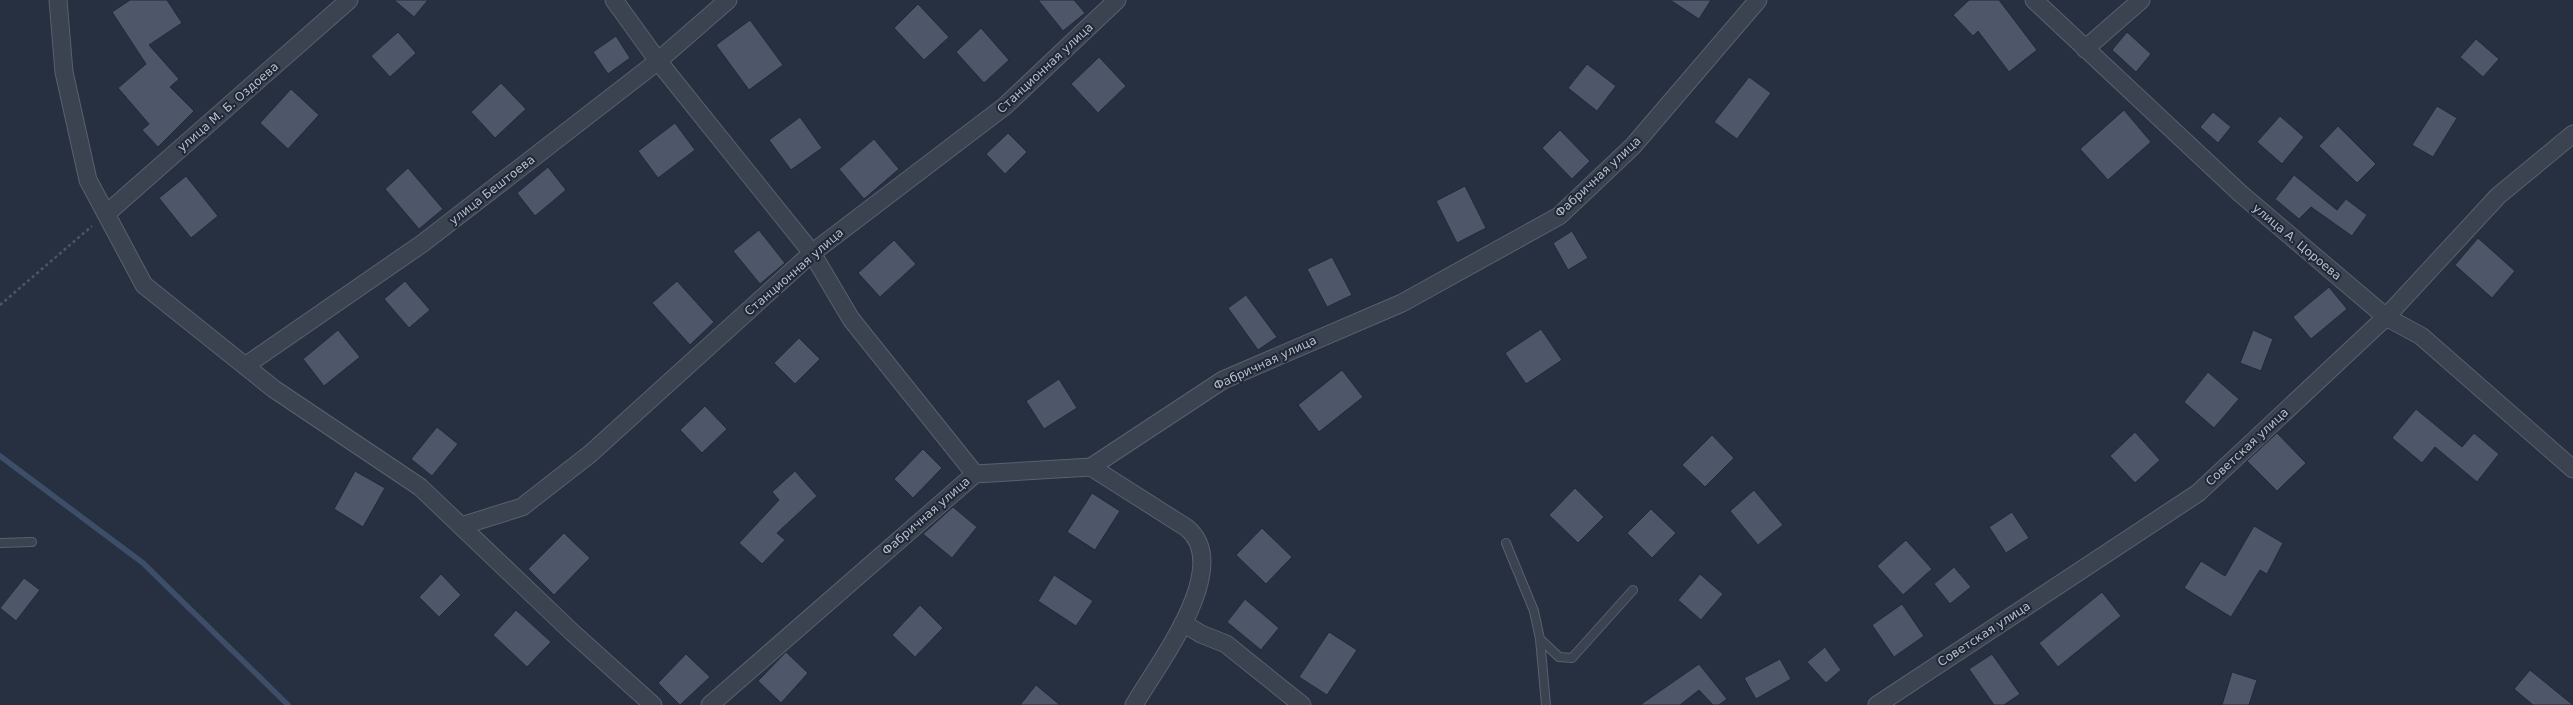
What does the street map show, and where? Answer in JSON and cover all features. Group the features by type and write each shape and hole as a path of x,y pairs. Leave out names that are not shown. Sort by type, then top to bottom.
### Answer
{"street":[{"path":"58,0 64,72 88,180 144,285 274,389 420,488 653,705"},
{"name":"улица М. Б. Оздоева","path":"106,214 349,0"},
{"path":"614,0 658,61 812,253 852,319 974,474"},
{"name":"улица Бештоева","path":"245,366 423,244 658,61 728,0"},
{"name":"Станционная улица","path":"460,526 522,507 590,454 812,253 1006,106 1118,0"},
{"name":"Фабричная улица","path":"710,705 974,474 1091,467 1223,380 1402,303 1559,216 1633,146 1758,0"},
{"name":"улица А. Цороева","path":"2034,0 2084,49 2240,194 2386,317 2420,336 2573,469"},
{"path":"2084,49 2141,0"},
{"name":"Советская улица","path":"1877,705 2198,493 2386,317 2498,196 2573,134"},
{"path":"1091,467 1187,528 1199,541 1203,558 1202,575 1195,598 1183,623 1134,705"},
{"path":"1183,623 1201,634 1226,644 1302,705"}],"lane":[{"path":"0,543 32,542"},
{"path":"1506,543 1512,562 1530,597 1540,639 1546,705"},
{"path":"1540,639 1559,658 1572,658 1633,590"}],"path":[{"path":"0,306 106,214"}],"building":[{"path":"130,0 167,0 182,23 149,45 179,79 170,87 194,111 158,147 142,130 149,124 118,88 146,64 112,12"},
{"path":"394,0 428,0 414,17"},
{"path":"1038,0 1074,0 1085,13 1063,31"},
{"path":"1670,0 1711,0 1699,19"},
{"path":"1969,0 1999,0 2037,50 2009,72 1978,31 1973,36 1953,15"},
{"path":"918,4 949,37 924,60 894,28"},
{"path":"750,20 783,65 749,90 716,45"},
{"path":"981,28 1009,60 984,83 956,52"},
{"path":"398,32 416,53 390,77 371,56"},
{"path":"2127,32 2151,54 2136,72 2112,50"},
{"path":"616,36 630,58 608,74 593,52"},
{"path":"2476,39 2499,59 2483,77 2460,57"},
{"path":"1099,57 1126,86 1098,113 1071,84"},
{"path":"1587,64 1616,86 1597,111 1568,88"},
{"path":"1749,77 1771,93 1737,139 1714,122"},
{"path":"501,83 526,109 495,138 471,112"},
{"path":"291,89 319,115 288,149 260,123"},
{"path":"2437,106 2457,118 2433,157 2412,145"},
{"path":"2124,110 2151,142 2108,180 2080,149"},
{"path":"2213,112 2231,127 2218,143 2200,127"},
{"path":"2280,116 2304,137 2282,164 2257,142"},
{"path":"800,117 822,148 791,170 769,140"},
{"path":"675,123 695,150 658,178 638,151"},
{"path":"2338,126 2376,164 2357,183 2319,146"},
{"path":"1560,130 1590,161 1572,179 1542,148"},
{"path":"1008,133 1027,152 1005,174 986,154"},
{"path":"874,139 899,169 864,199 839,169"},
{"path":"548,167 566,190 535,216 517,193"},
{"path":"408,168 443,209 419,229 385,189"},
{"path":"2294,175 2337,210 2346,199 2367,215 2352,236 2311,207 2299,219 2275,199"},
{"path":"186,176 218,216 191,238 159,198"},
{"path":"1465,186 1486,228 1457,243 1436,201"},
{"path":"759,230 785,263 760,284 733,251"},
{"path":"1572,231 1588,258 1568,270 1553,243"},
{"path":"2478,238 2515,271 2492,298 2455,265"},
{"path":"894,240 916,264 880,297 858,273"},
{"path":"1332,257 1352,295 1327,307 1307,269"},
{"path":"405,281 430,310 409,328 384,299"},
{"path":"677,281 714,322 690,345 652,303"},
{"path":"2329,287 2347,309 2311,339 2293,317"},
{"path":"1246,295 1277,337 1258,350 1228,308"},
{"path":"1541,329 1562,360 1526,384 1505,353"},
{"path":"338,330 360,357 324,386 303,359"},
{"path":"2253,330 2273,339 2261,371 2240,363"},
{"path":"799,338 820,359 795,384 774,363"},
{"path":"1342,370 1363,397 1319,432 1298,405"},
{"path":"2208,372 2239,399 2214,428 2184,402"},
{"path":"1059,379 1077,408 1044,429 1026,401"},
{"path":"705,406 727,429 702,453 680,430"},
{"path":"2416,409 2462,447 2474,433 2499,454 2477,482 2435,447 2422,463 2392,438"},
{"path":"437,427 458,444 432,476 411,459"},
{"path":"2135,432 2160,460 2135,483 2110,456"},
{"path":"2277,433 2306,463 2277,491 2247,461"},
{"path":"1712,435 1734,458 1705,487 1682,465"},
{"path":"923,449 942,468 913,498 894,479"},
{"path":"355,471 385,488 363,527 334,509"},
{"path":"795,471 817,496 777,533 785,540 762,564 739,543 779,500 772,492"},
{"path":"1575,488 1604,517 1578,543 1549,515"},
{"path":"1754,490 1783,525 1758,545 1730,511"},
{"path":"1092,493 1120,511 1095,550 1067,532"},
{"path":"953,507 977,527 952,558 923,534"},
{"path":"1651,509 1676,533 1652,558 1627,533"},
{"path":"2012,512 2029,538 2006,553 1989,527"},
{"path":"2254,526 2283,543 2267,574 2260,570 2231,617 2184,588 2201,561 2225,576"},
{"path":"1262,528 1292,557 1266,584 1236,555"},
{"path":"564,533 590,558 554,595 528,569"},
{"path":"1906,540 1932,569 1903,595 1877,566"},
{"path":"1954,567 1971,587 1950,604 1934,584"},
{"path":"441,574 461,595 439,617 419,597"},
{"path":"1700,574 1723,594 1701,620 1678,600"},
{"path":"1054,575 1093,601 1076,626 1038,601"},
{"path":"24,578 40,590 16,621 0,608"},
{"path":"2102,592 2121,616 2058,667 2039,643"},
{"path":"1245,599 1279,628 1261,650 1227,622"},
{"path":"1902,604 1924,636 1894,657 1872,625"},
{"path":"920,605 943,628 915,657 892,635"},
{"path":"516,610 551,642 527,667 493,635"},
{"path":"1329,632 1357,650 1327,695 1299,677"},
{"path":"1825,647 1841,670 1826,683 1807,662"},
{"path":"786,652 808,673 781,703 758,681"},
{"path":"686,654 710,677 680,705 658,683"},
{"path":"1992,654 2020,694 2004,705 1994,705 1969,669"},
{"path":"1780,659 1791,679 1756,699 1744,678"},
{"path":"1699,664 1727,699 1719,705 1713,705 1699,690 1680,705 1640,705"},
{"path":"2530,670 2573,705 2533,705 2514,689"},
{"path":"2232,672 2257,680 2249,705 2222,705"},
{"path":"1036,685 1060,705 1020,705"}],"waterway":[{"path":"0,456 143,563 288,705"}]}
